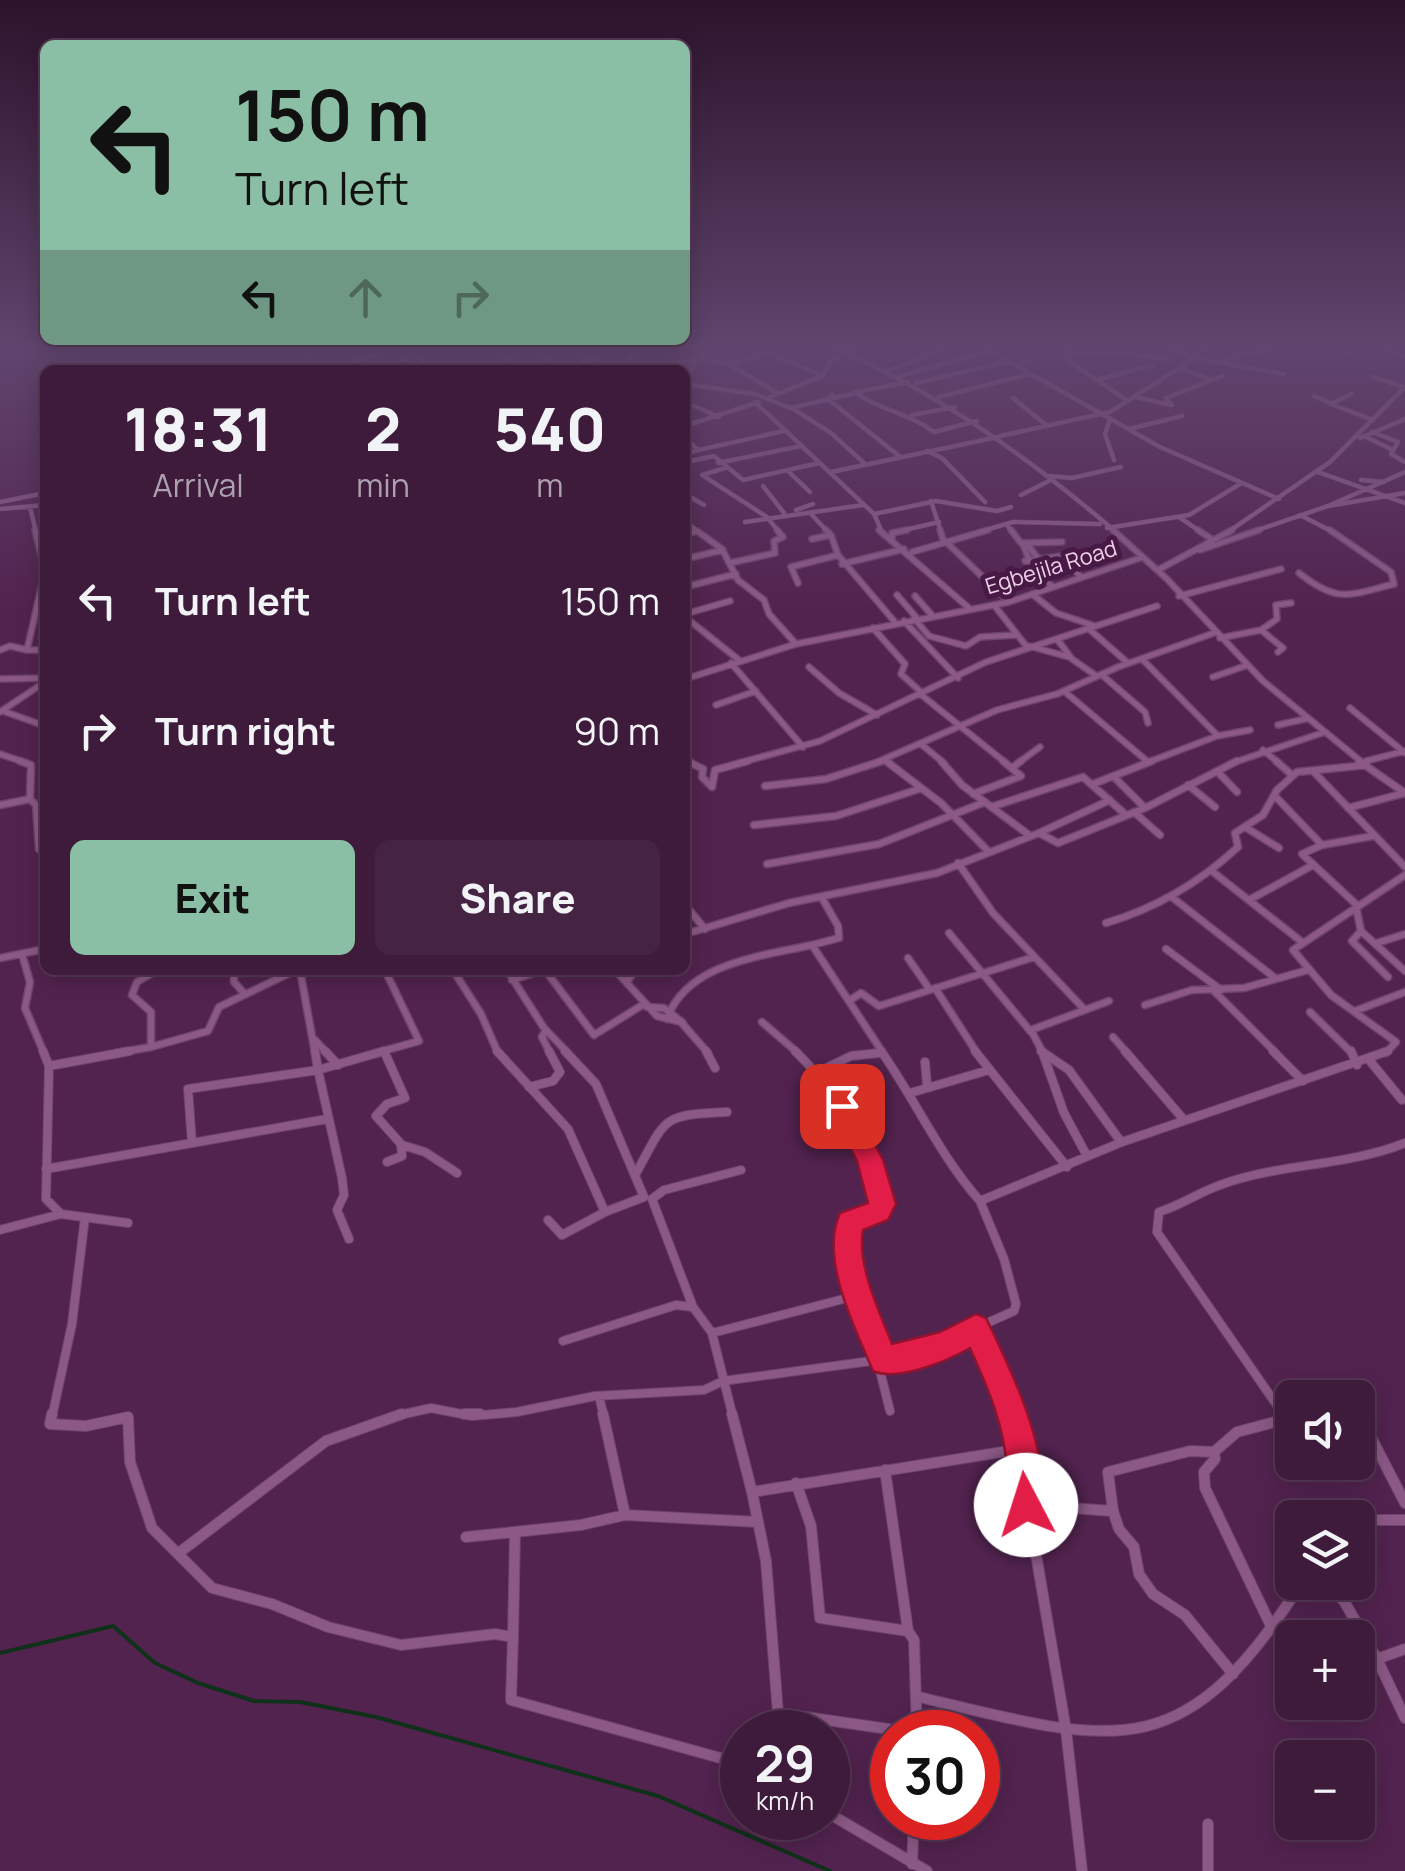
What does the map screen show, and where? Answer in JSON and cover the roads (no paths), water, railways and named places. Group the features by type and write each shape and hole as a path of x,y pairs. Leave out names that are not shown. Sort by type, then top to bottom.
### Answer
{"street":[{"path":"690,451 774,433"},
{"path":"788,433 874,514 875,525 970,608"},
{"path":"831,433 864,463"},
{"path":"871,433 898,456"},
{"path":"995,433 1142,558"},
{"path":"831,472 1012,433"},
{"path":"1105,433 1114,460"},
{"path":"1135,433 1278,499"},
{"path":"1362,437 1364,433"},
{"path":"1158,570 1278,499 1369,433"},
{"path":"1379,433 1398,442 1392,450"},
{"path":"1362,437 1392,450 1405,462"},
{"path":"690,442 698,449"},
{"path":"718,463 802,446"},
{"path":"893,448 917,452"},
{"path":"924,450 942,458 985,502"},
{"path":"690,461 711,456 743,480 820,462"},
{"path":"1021,494 1049,478 1072,478 1121,467"},
{"path":"725,468 702,476 767,517 784,537 774,541 778,551 730,563"},
{"path":"787,470 810,492"},
{"path":"1387,470 1402,474"},
{"path":"1317,472 1397,498"},
{"path":"1194,552 1328,506 1402,474"},
{"path":"1360,480 1385,482"},
{"path":"842,564 1007,525 1104,526 1178,516 1195,512 1240,484"},
{"path":"763,486 784,513"},
{"path":"1328,506 1397,498 1405,493"},
{"path":"0,506 40,494"},
{"path":"690,497 704,505"},
{"path":"874,514 931,501 997,511 1010,507"},
{"path":"931,501 945,541 980,569 1009,602"},
{"path":"745,522 813,504"},
{"path":"794,511 811,514 864,504"},
{"path":"0,506 40,506"},
{"path":"30,507 40,549"},
{"path":"811,514 831,535 842,564 895,622"},
{"path":"1299,573 1324,592 1341,597 1394,584 1391,572 1354,544 1300,515"},
{"path":"1178,516 1213,540"},
{"path":"892,539 892,533 939,522"},
{"path":"690,525 723,550 736,574 764,600 769,614 796,644"},
{"path":"1007,525 1040,560 1062,567"},
{"path":"690,533 697,531"},
{"path":"812,540 831,535"},
{"path":"1025,544 1062,542"},
{"path":"1025,544 1036,575 1052,586"},
{"path":"690,560 723,550"},
{"path":"798,583 791,567 838,555"},
{"path":"1028,561 1061,556 1080,576"},
{"name":"Egbejila Road","path":"690,677 796,644 1009,602 1142,558 1158,570 1246,666 1323,732 1405,793"},
{"path":"1179,596 1281,569"},
{"path":"690,586 736,574"},
{"path":"27,650 40,592"},
{"path":"1031,594 1056,613 1093,627 1128,664"},
{"path":"898,595 929,636 966,646 980,638 1016,635"},
{"path":"915,596 932,615"},
{"path":"690,613 730,601"},
{"path":"765,786 794,785 884,759 962,730 996,710 1064,691 1128,664 1216,636 1262,630 1278,619 1276,605 1291,603"},
{"path":"994,605 1028,646 1070,657 1145,712 1148,723"},
{"path":"690,763 702,770 702,777 712,787 714,770 803,747 878,716 958,678 960,673 1028,646 1157,606"},
{"path":"690,619 740,660"},
{"path":"903,620 958,678"},
{"path":"872,627 900,653 905,664 901,674 962,730 1021,776 973,794"},
{"path":"1262,630 1283,648 1278,652"},
{"path":"1057,639 1070,657"},
{"path":"0,650 10,646 40,650"},
{"path":"1142,660 1218,736"},
{"path":"731,663 803,747"},
{"path":"1213,677 1246,666"},
{"path":"810,667 840,694 878,716"},
{"path":"0,679 40,680"},
{"path":"1,711 40,684"},
{"path":"716,705 756,691"},
{"path":"1064,691 1148,762"},
{"path":"1350,708 1404,752"},
{"path":"1,711 40,724"},
{"path":"1278,726 1306,718"},
{"path":"1094,784 1218,736 1250,730"},
{"path":"1039,833 1054,844 1146,808 1263,750 1323,732"},
{"path":"1106,923 1146,912 1213,872 1238,846 1235,833 1264,815 1274,795 1292,775 1366,763 1392,742"},
{"path":"922,744 973,794 1030,836"},
{"path":"1012,768 1040,748"},
{"path":"1263,750 1292,775"},
{"path":"1381,754 1404,752"},
{"path":"0,754 31,765 30,798 36,805 40,850"},
{"path":"884,759 937,800 988,850"},
{"path":"980,1201 1122,1142 1384,1056 1400,1041 1354,1011 1293,950 1404,875 1374,836 1312,770"},
{"path":"1217,771 1237,792"},
{"path":"1113,776 1146,808"},
{"path":"767,864 849,853 910,838 988,805 1082,777 1125,814"},
{"path":"1188,785 1215,807"},
{"path":"754,825 836,816 918,789"},
{"path":"1347,808 1405,793"},
{"path":"1274,795 1322,845"},
{"path":"0,806 30,798"},
{"path":"690,933 778,906 937,873 1110,800"},
{"path":"1134,812 1160,835"},
{"path":"1244,827 1279,848"},
{"path":"1374,836 1322,845 1302,854 1357,906 1362,931 1405,971"},
{"path":"958,863 993,914 1086,1010"},
{"path":"1249,900 1313,865"},
{"path":"1213,872 1302,942"},
{"path":"667,1014 688,986 738,961 839,938 822,898"},
{"path":"1173,898 1276,979"},
{"path":"690,911 705,930"},
{"path":"1362,931 1352,941 1388,977"},
{"path":"949,933 1031,1032 1066,1124 1087,1156"},
{"path":"1376,944 1405,934"},
{"path":"180,1552 326,1441 377,1420 431,1408 472,1416 502,1410 517,1412 598,1396 704,1390 723,1381 880,1360 945,1346 1014,1311 1016,1304 1004,1259 980,1201 948,1165 910,1093 879,1053 812,945"},
{"path":"1166,949 1218,991 1303,1081"},
{"path":"0,958 40,950"},
{"path":"22,954 30,982 25,1008 49,1066 46,1199 61,1214"},
{"path":"848,1000 862,993 879,1006 1036,956"},
{"path":"908,958 990,1070 1068,1166"},
{"path":"1145,1005 1192,990 1218,991 1310,970"},
{"path":"150,975 138,982 132,995 152,1012 151,1047"},
{"path":"234,975 234,982 244,994"},
{"path":"49,1066 151,1047 208,1031 220,1006 287,975"},
{"path":"299,975 342,1178 344,1195 337,1210 350,1239"},
{"path":"192,1143 188,1090 318,1070 419,1042 387,975"},
{"path":"456,975 481,1014 497,1052 568,1129 605,1212"},
{"path":"510,975 546,1030 556,1049 560,1070"},
{"path":"512,980 528,975"},
{"path":"548,975 594,1034 645,1005"},
{"path":"620,975 645,1005 683,1024 712,1054 715,1068"},
{"path":"627,982 631,975"},
{"path":"1354,1011 1405,992"},
{"path":"1031,1032 1109,1002"},
{"path":"1310,1012 1350,1049 1357,1065"},
{"path":"762,1022 791,1044 842,1106 870,1160 882,1204 879,1211 850,1222 847,1228 858,1295 880,1360 890,1411"},
{"path":"1113,1037 1184,1120"},
{"path":"313,1038 338,1064"},
{"path":"556,1049 577,1062 605,1099 613,1129 634,1176 648,1198 694,1307 712,1333 766,1561 778,1713 870,1726"},
{"path":"1040,1050 1069,1070 1122,1142"},
{"path":"384,1051 405,1098 386,1104 376,1116 401,1144 425,1152 456,1173"},
{"path":"816,1074 851,1056 879,1053"},
{"path":"1370,1060 1402,1100"},
{"path":"530,1087 552,1080 560,1070 577,1062"},
{"path":"925,1062 929,1071 927,1086"},
{"path":"910,1093 990,1070"},
{"path":"634,1176 666,1120 679,1114 727,1112"},
{"path":"46,1169 328,1119"},
{"path":"1275,1398 1157,1232 1159,1212 1189,1203 1221,1184 1352,1155 1376,1155 1405,1143"},
{"path":"388,1162 402,1156 401,1144"},
{"path":"548,1220 562,1235 605,1212 664,1190 741,1170"},
{"path":"0,1230 61,1214 128,1223"},
{"path":"85,1217 72,1324 50,1424 86,1426 128,1417 130,1462 152,1528 168,1548 180,1552 212,1588 272,1604 328,1627 402,1645 495,1634 514,1637"},
{"path":"712,1333 858,1295"},
{"path":"563,1341 676,1305 694,1307"},
{"path":"976,1328 1008,1398 1021,1449 1026,1505 1066,1730 1082,1871"},
{"path":"598,1396 626,1515"},
{"path":"1271,1626 1242,1574 1224,1524 1206,1500 1204,1472 1215,1459 1214,1452 1222,1440 1241,1430 1275,1422"},
{"path":"1375,1445 1405,1502"},
{"path":"752,1492 1021,1449"},
{"path":"1214,1452 1172,1454 1108,1472 1113,1511 1119,1528 1134,1546 1139,1574 1153,1594 1185,1616 1234,1674"},
{"path":"886,1470 908,1631 914,1640 918,1710"},
{"path":"796,1483 811,1526 820,1618 908,1631"},
{"path":"1026,1505 1113,1511"},
{"path":"466,1537 626,1515 758,1522"},
{"path":"1375,1520 1405,1520"},
{"path":"515,1532 511,1700 720,1758"},
{"path":"919,1697 1066,1730 1127,1728 1178,1718 1234,1674 1289,1600"},
{"path":"1377,1659 1405,1650"},
{"path":"1375,1656 1405,1718"},
{"path":"1208,1824 1208,1871"},
{"path":"850,1827 926,1871"},
{"path":"912,1865 913,1840"}],"waterway":[{"path":"0,1653 113,1626 155,1663 198,1683 254,1701 300,1702 376,1717 658,1796 830,1871"}]}
